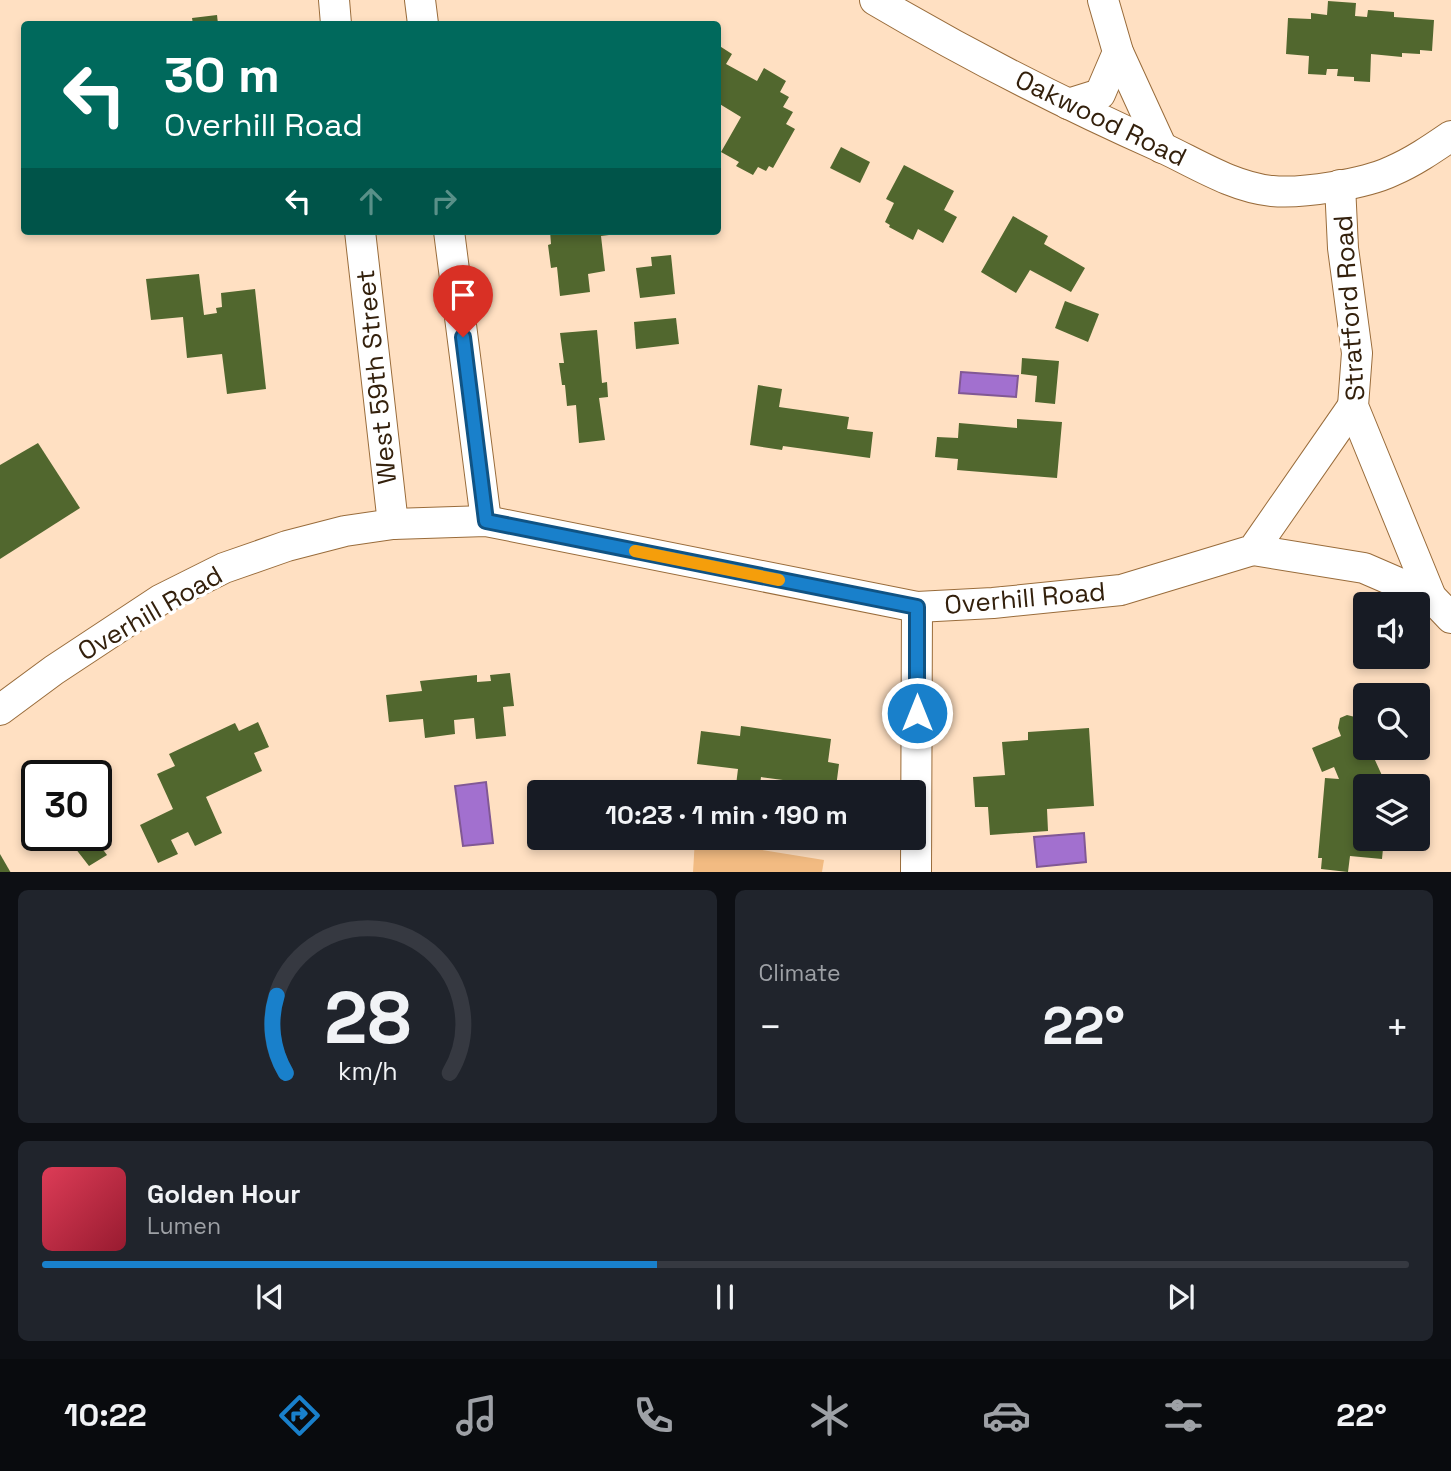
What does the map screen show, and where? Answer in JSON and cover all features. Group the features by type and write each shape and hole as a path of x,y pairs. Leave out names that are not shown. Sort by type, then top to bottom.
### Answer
{"street":[{"path":"334,0 336,21"},
{"path":"419,0 422,21"},
{"name":"Oakwood Road","path":"875,0 956,47 1068,104 1233,181 1270,191 1340,185 1389,173 1420,157 1451,136"},
{"path":"1103,0 1118,52 1162,148"},
{"path":"1068,104 1100,94 1118,52"},
{"name":"Stratford Road","path":"1340,185 1343,248 1357,353 1353,406 1441,607"},
{"name":"West 59th Street","path":"360,235 393,524"},
{"path":"450,235 486,521"},
{"path":"1353,406 1253,550 1364,568 1441,607"},
{"name":"Overhill Road","path":"0,710 54,670 160,600 223,568 287,546 345,531 393,524 486,521 917,607 993,603 1121,590 1253,550"},
{"path":"916,872 917,607"}],"shaded area":[{"path":"961,372 1018,376 1016,397 959,393"},
{"path":"486,782 493,843 463,846 455,786"},
{"path":"1084,833 1086,862 1037,867 1034,837"},
{"path":"694,850 763,850 824,860 822,872 693,872"}],"building":[{"path":"1328,1 1356,3 1355,16 1367,17 1368,10 1394,12 1394,17 1434,20 1432,51 1420,50 1420,54 1402,53 1402,57 1371,54 1370,82 1337,76 1338,69 1327,69 1326,75 1308,74 1309,56 1286,54 1288,18 1311,19 1311,13 1327,15"},
{"path":"217,15 218,21 192,21 192,18"},
{"path":"721,47 732,54 726,64 757,81 764,68 786,81 780,92 789,97 783,107 793,112 786,124 795,129 773,168 769,166 766,171 758,167 753,175 736,166 739,162 721,152 741,117 721,105"},
{"path":"841,147 870,162 860,183 830,168"},
{"path":"904,165 954,191 944,210 957,217 943,243 918,229 913,240 885,222 894,203 886,199"},
{"path":"1013,216 1048,236 1044,244 1085,268 1071,292 1030,270 1016,293 981,272"},
{"path":"550,235 609,235 601,236 605,271 588,274 590,292 560,296 557,267 551,268 548,245 551,244"},
{"path":"671,255 675,294 640,298 636,268 652,266 651,257"},
{"path":"199,274 204,315 217,313 216,308 222,307 221,293 255,289 266,389 227,394 222,354 187,358 183,317 151,320 146,279"},
{"path":"1065,301 1099,314 1088,342 1055,328"},
{"path":"676,318 679,344 636,349 634,322"},
{"path":"597,330 602,383 607,382 608,397 599,398 605,440 579,443 576,405 567,406 565,385 562,385 559,363 564,363 560,333"},
{"path":"1022,358 1059,361 1055,404 1035,402 1037,376 1021,374"},
{"path":"758,385 782,389 779,407 849,417 847,429 873,432 870,458 783,446 782,450 750,445"},
{"path":"1017,419 1062,422 1057,478 957,470 958,459 935,457 937,437 958,438 959,423 1017,428"},
{"path":"38,443 80,508 0,559 0,465"},
{"path":"510,673 514,706 503,707 506,736 476,739 474,718 454,720 455,734 425,738 423,719 389,722 386,695 422,691 420,681 477,675 477,682 491,681 490,675"},
{"path":"1347,715 1353,716 1353,760 1375,760 1381,774 1353,774 1353,851 1383,851 1382,859 1350,856 1348,872 1321,869 1322,858 1318,858 1325,778 1339,779 1334,767 1322,772 1312,748 1341,736 1338,728 1340,718"},
{"path":"258,722 269,747 254,753 262,771 206,797 222,833 195,846 188,832 171,840 178,854 158,863 140,825 173,809 157,774 175,766 169,754 235,723 239,731"},
{"path":"741,726 831,739 828,762 839,764 837,780 784,780 761,777 761,780 737,780 738,769 697,764 701,731 740,736"},
{"path":"1089,728 1094,806 1047,809 1048,831 990,835 988,807 975,807 973,777 1005,775 1002,742 1028,740 1028,732"},
{"path":"77,851 104,851 107,855 89,866"},
{"path":"0,854 10,872 0,872"}],"slow traffic":[{"path":"635,551 779,580"}],"route":[{"path":"463,337 486,521 917,607 917,713"}]}
